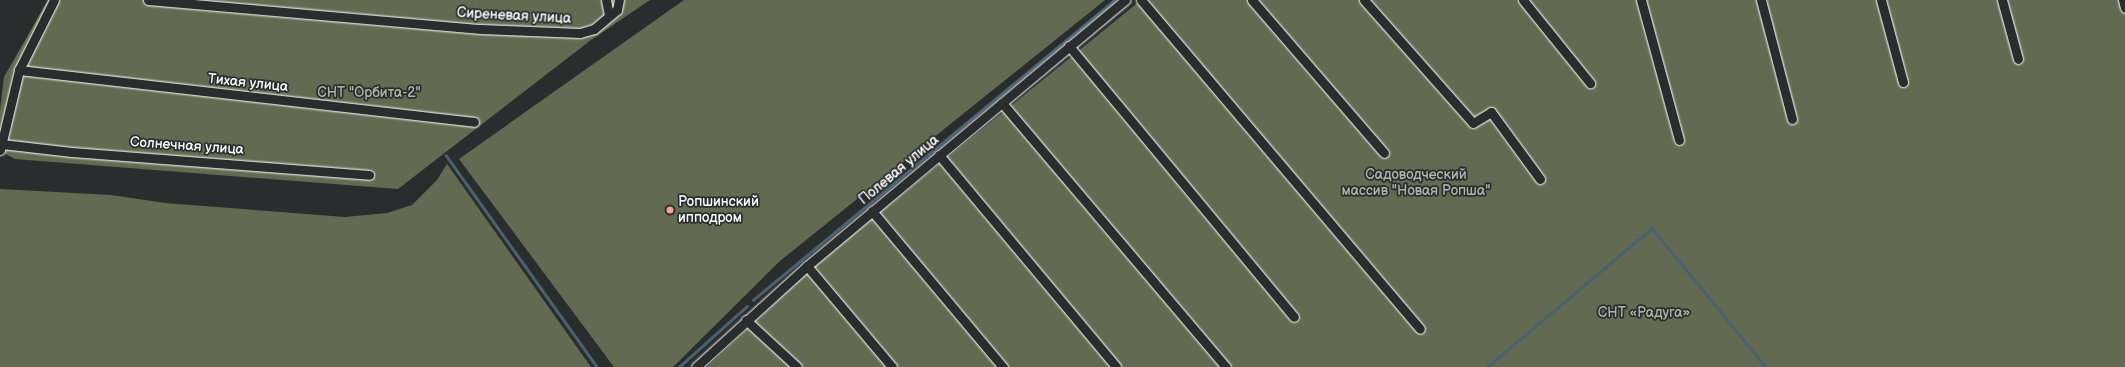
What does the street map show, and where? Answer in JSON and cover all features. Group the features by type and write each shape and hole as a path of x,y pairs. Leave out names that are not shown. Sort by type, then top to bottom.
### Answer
{"street":[{"path":"1,147 19,70 54,0"},
{"name":"Сиреневая улица","path":"148,0 481,29 580,33 594,29 609,14 617,10 619,0"},
{"path":"606,0 609,14"},
{"name":"Полевая улица","path":"696,367 807,266 1125,0"},
{"path":"1141,0 1420,329"},
{"path":"1252,0 1384,153"},
{"path":"1364,0 1473,123 1491,112 1540,179"},
{"path":"1523,0 1590,83"},
{"path":"1642,0 1679,140"},
{"path":"1761,0 1792,119"},
{"path":"1881,0 1903,82"},
{"path":"2002,0 2018,59"},
{"path":"2123,0 2125,8"},
{"path":"1069,46 1294,317"},
{"name":"Тихая улица","path":"19,70 474,122"},
{"path":"1002,103 1226,367"},
{"name":"Солнечная улица","path":"1,147 369,175"},
{"path":"939,155 1116,367"},
{"path":"872,211 1003,367"},
{"path":"807,266 892,367"},
{"path":"746,320 796,367"}],"green space":[{"name":"СНТ \"Орбита-2\"","path":"48,0 650,0 591,40 398,189 15,159 0,151 0,110 4,77"},
{"name":"Ропшинский ипподром","path":"684,0 1105,0 780,261 673,367 614,367 459,159"},
{"name":"Садоводческий массив \"Новая Ропша\"","path":"1141,0 2125,0 2125,367 707,367 814,266"},
{"path":"447,164 591,367 0,367 0,189 111,195 165,203 345,217 387,213 412,205 437,180"}],"waterway":[{"path":"753,300 1114,0"},
{"path":"446,155 597,367"},
{"path":"1487,367 1652,228 1766,367"},
{"path":"679,367 747,306"}],"place":[{"name":"Ропшинский ипподром","path":"670,210"}],"park label":[{"name":"СНТ «Радуга»","path":"1644,313"}]}
